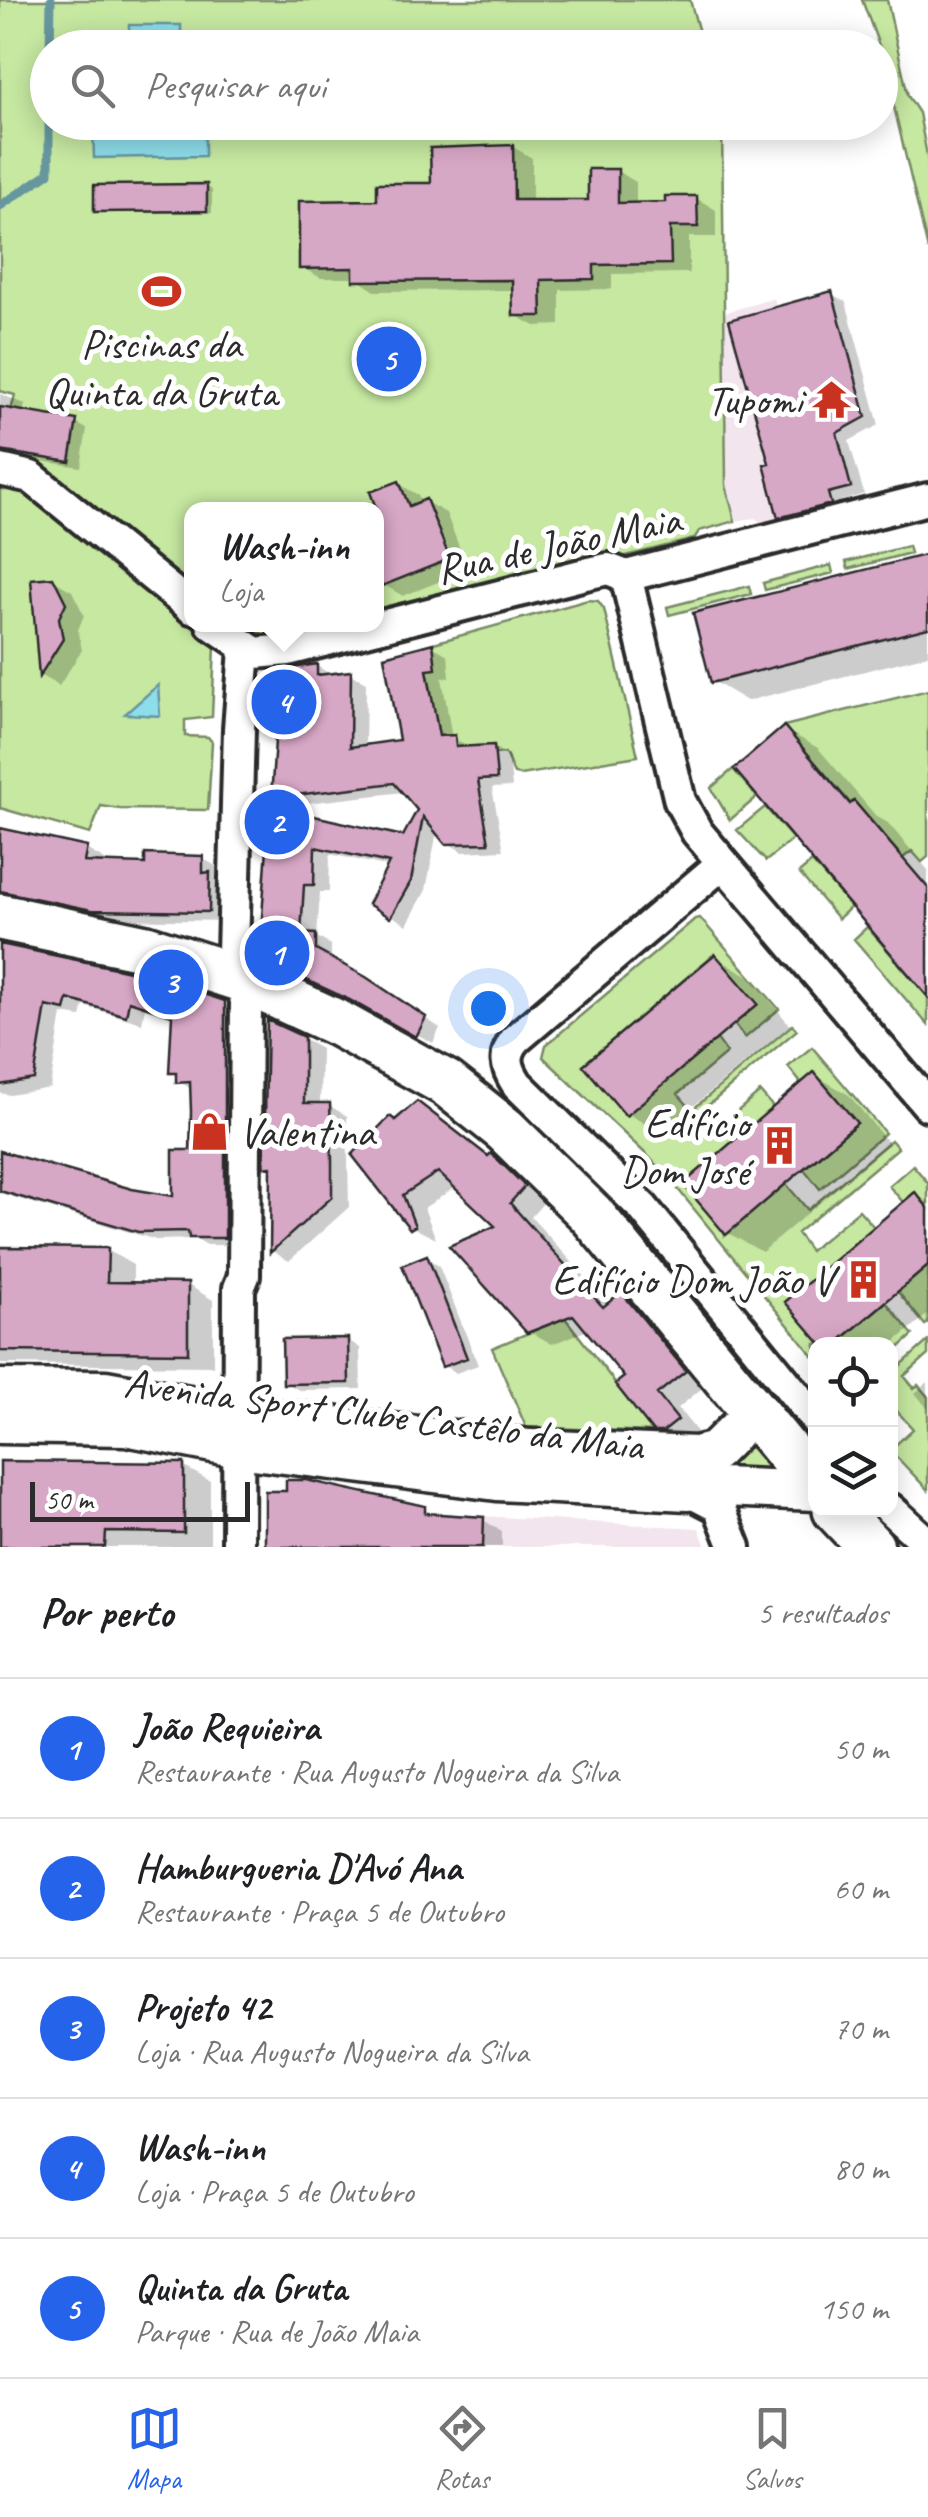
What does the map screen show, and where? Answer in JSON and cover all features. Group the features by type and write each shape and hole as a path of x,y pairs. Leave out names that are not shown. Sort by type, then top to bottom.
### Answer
{"main road":[{"path":"0,917 146,948 239,978 356,1032 422,1068 477,1106 590,1214 808,1479"},
{"path":"843,1517 871,1547"}],"street":[{"path":"0,470 31,477 184,601"},
{"name":"Rua de João Maia","path":"384,626 608,569 626,576 928,498"},
{"path":"626,576 680,801 697,832 928,1105"},
{"path":"223,632 245,649 233,953 246,1001 238,1547"},
{"name":"Rua de João Maia","path":"245,649 255,654 288,650 359,632"},
{"path":"723,863 516,1039 506,1060 516,1084 642,1208 808,1410"},
{"name":"Avenida Sport Clube Castêlo da Maia","path":"0,1389 105,1390 238,1431 497,1481 688,1491 698,1486 808,1489"},
{"name":"Avenida Sport Clube Castêlo da Maia","path":"0,1424 238,1431 696,1456 715,1451 754,1412"},
{"path":"688,1491 718,1507 734,1547"},
{"path":"898,1516 928,1544"}],"shaded area":[{"path":"774,298 831,504 760,522 755,518 735,521 726,485 724,313"},
{"path":"286,1480 306,1480 425,1506 426,1513 699,1528 706,1547 265,1547 265,1491 286,1491"}],"green space":[{"path":"0,0 690,0 698,30 30,30 30,140 722,140 726,485 735,521 699,531 694,539 384,616 384,502 184,502 184,582 38,464 0,454 15,395 0,391"},
{"path":"862,0 887,0 894,30 873,30"},
{"path":"898,50 908,96 919,113 928,161 928,250 898,124"},
{"path":"0,483 33,491 184,619 184,632 200,632 215,645 212,717 185,720 185,736 208,737 212,742 208,810 101,806 90,834 0,808"},
{"path":"908,546 910,553 848,569 846,562"},
{"path":"831,565 833,573 765,590 763,583"},
{"path":"749,586 751,594 669,615 667,607"},
{"path":"588,600 598,601 604,609 638,756 520,775 514,774 505,753 495,754 493,745 456,747 455,735 439,736 423,646"},
{"path":"260,632 316,632 273,641"},
{"path":"928,690 928,857 922,862 912,851 903,858 784,726"},
{"path":"733,769 757,797 730,820 711,788"},
{"path":"765,807 793,839 766,861 737,830"},
{"path":"812,862 851,907 838,919 799,873"},
{"path":"700,918 779,1009 745,1038 734,1024 757,1004 714,954 583,1066 626,1115 717,1039 727,1053 678,1094 692,1110 792,1025 797,1030 697,1115 712,1133 760,1092 773,1107 726,1234 786,1184 808,1210 891,1140 898,1148 797,1233 810,1251 859,1210 874,1227 786,1302 815,1337 808,1337 808,1349 648,1156 543,1057 546,1045"},
{"path":"867,927 928,997 928,1025 854,939"},
{"path":"812,1047 885,1133 820,1189 804,1169 857,1123 815,1073 801,1083 788,1067"},
{"path":"461,1064 512,1104 606,1194 808,1437 808,1455 453,1071"},
{"path":"913,1165 928,1183 928,1208 915,1192 903,1202 889,1186"},
{"path":"928,1266 928,1323 925,1325 898,1292"},
{"path":"886,1302 913,1335 898,1349 898,1337 844,1337"},
{"path":"565,1318 653,1432 526,1427 492,1348"},
{"path":"928,1341 928,1355 904,1376 928,1397 928,1490 898,1458 898,1443 913,1429 898,1412 898,1368"},
{"path":"755,1447 791,1482 690,1469 741,1449"}],"water":[{"path":"129,25 181,25 181,30 129,30"},
{"path":"93,140 205,140 205,156 94,158"},
{"path":"158,685 160,716 125,714"}],"building":[{"path":"513,145 514,200 588,200 588,169 618,169 618,203 665,202 665,196 697,196 698,227 670,227 671,264 594,265 594,279 541,280 542,316 513,316 512,280 353,281 353,268 299,269 299,201 377,200 377,183 431,183 430,148"},
{"path":"207,184 207,211 94,212 94,185"},
{"path":"832,291 866,417 837,433 851,487 828,493 831,504 778,518 764,464 769,463 729,320"},
{"path":"0,407 77,420 70,462 0,451"},
{"path":"399,481 409,506 426,499 450,559 384,585 384,502 374,502 370,492"},
{"path":"928,554 928,628 711,683 693,613"},
{"path":"53,577 66,603 59,618 63,639 39,677 31,579"},
{"path":"433,643 436,669 427,670 439,736 455,735 456,747 494,745 497,779 478,780 489,843 445,844 423,817 411,881 390,918 368,904 389,863 315,847 314,885 304,885 301,933 316,934 316,950 426,1017 416,1037 350,1000 259,958 270,806 403,836 417,810 394,783 271,798 280,670 317,664 317,675 351,671 350,747 399,740 384,656"},
{"path":"784,726 928,888 928,997 734,769"},
{"path":"0,828 87,847 84,862 145,864 145,854 203,856 203,873 210,872 209,912 92,910 0,891"},
{"path":"0,944 139,973 225,1001 225,1238 189,1238 188,1231 138,1232 0,1191 0,1151 132,1189 173,1196 173,1150 190,1150 191,1112 190,1082 176,1083 176,1073 169,1073 172,1015 129,1001 126,1016 68,999 65,1010 46,1006 34,1079 0,1085"},
{"path":"715,954 758,1004 626,1116 583,1065"},
{"path":"267,1020 304,1037 304,1103 330,1103 332,1160 332,1197 270,1253 271,1167 264,1167"},
{"name":"Edifício Dom José","path":"814,1072 857,1123 726,1235 683,1184"},
{"path":"417,1101 488,1156 491,1153 525,1186 510,1203 603,1307 621,1292 686,1371 657,1394 678,1420 663,1432 653,1432 615,1384 624,1377 573,1315 527,1333 449,1246 495,1226 438,1172 403,1195 415,1226 410,1229 352,1155 390,1116 395,1120"},
{"name":"Edifício Dom João V","path":"915,1192 928,1208 928,1266 844,1337 815,1337 785,1302"},
{"path":"0,1247 108,1248 107,1282 188,1283 188,1353 0,1351"},
{"path":"427,1255 467,1358 442,1367 402,1265"},
{"path":"348,1338 349,1383 283,1384 282,1339"},
{"path":"0,1461 184,1463 184,1533 106,1532 105,1547 0,1547"},
{"path":"286,1480 306,1480 425,1506 425,1513 484,1517 483,1547 265,1547 265,1491 286,1491"}],"waterway":[{"path":"50,30 51,0"},
{"path":"0,206 49,173 49,140"}],"place":[{"name":"Piscinas da Quinta da Gruta","path":"161,292"},
{"name":"Quinta da Gruta","path":"389,359"},
{"name":"Tupomi","path":"832,399"},
{"name":"Wash-inn","path":"284,702"},
{"name":"Hamburgueria D'Avó Ana","path":"277,822"},
{"name":"João Requieira","path":"277,953"},
{"name":"Projeto 42","path":"171,982"},
{"name":"Valentina","path":"209,1131"},
{"name":"Edifício Dom José","path":"779,1146"},
{"name":"Edifício Dom João V","path":"863,1279"}]}
